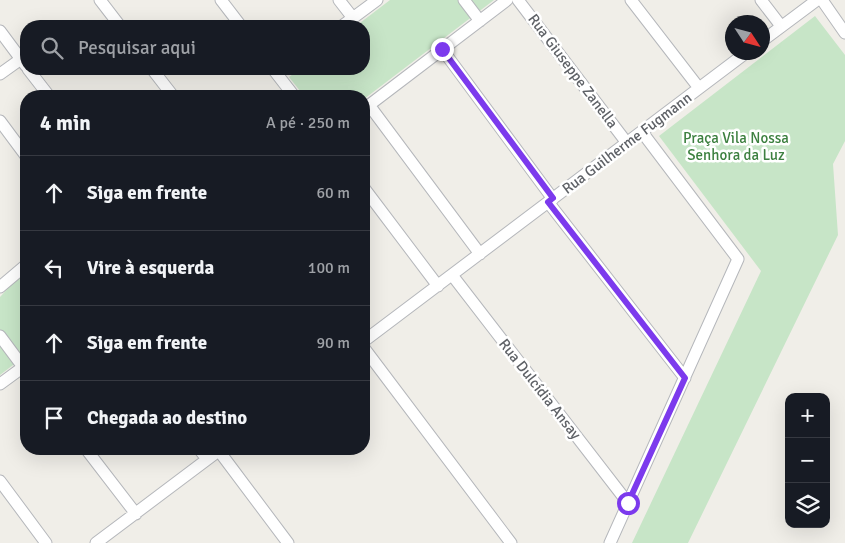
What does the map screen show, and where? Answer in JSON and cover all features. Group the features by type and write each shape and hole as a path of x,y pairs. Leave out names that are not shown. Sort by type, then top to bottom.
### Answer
{"street":[{"path":"100,0 115,20"},
{"path":"221,0 236,20"},
{"path":"339,0 353,18"},
{"path":"350,20 377,0"},
{"path":"464,0 480,21"},
{"path":"370,104 507,0"},
{"name":"Rua Giuseppe Zanella","path":"518,0 627,143"},
{"path":"631,0 699,88"},
{"path":"761,0 781,26"},
{"path":"770,34 817,0"},
{"path":"822,0 845,33"},
{"path":"0,31 20,57"},
{"path":"442,49 551,200 685,378"},
{"name":"Rua Guilherme Fugmann","path":"370,337 736,60"},
{"path":"0,74 20,66"},
{"path":"33,75 44,90"},
{"path":"157,75 168,90"},
{"path":"281,75 290,90"},
{"path":"370,112 480,254"},
{"path":"0,121 20,148"},
{"path":"610,543 738,259 642,132"},
{"path":"370,196 438,286"},
{"path":"0,270 4,284 20,271"},
{"name":"Rua Dulcídia Ansay","path":"452,275 628,503"},
{"path":"0,336 20,361"},
{"path":"370,356 511,543"},
{"path":"0,384 20,370"},
{"path":"91,455 136,514"},
{"path":"204,455 207,459"},
{"path":"96,543 213,455"},
{"path":"224,455 288,543"},
{"path":"0,481 46,543"}],"green space":[{"path":"390,0 494,0 370,94 370,90 299,90 289,77 292,75 370,75 370,20 364,20"},
{"name":"Praça Vila Nossa Senhora da Luz","path":"815,16 845,55 845,141 833,164 838,235 688,543 632,543 761,271 659,136 758,60 770,60 770,51"},
{"path":"20,278 20,360 0,375 0,297"}],"route":[{"path":"442,49 553,198 548,202 685,378 628,503"}]}
